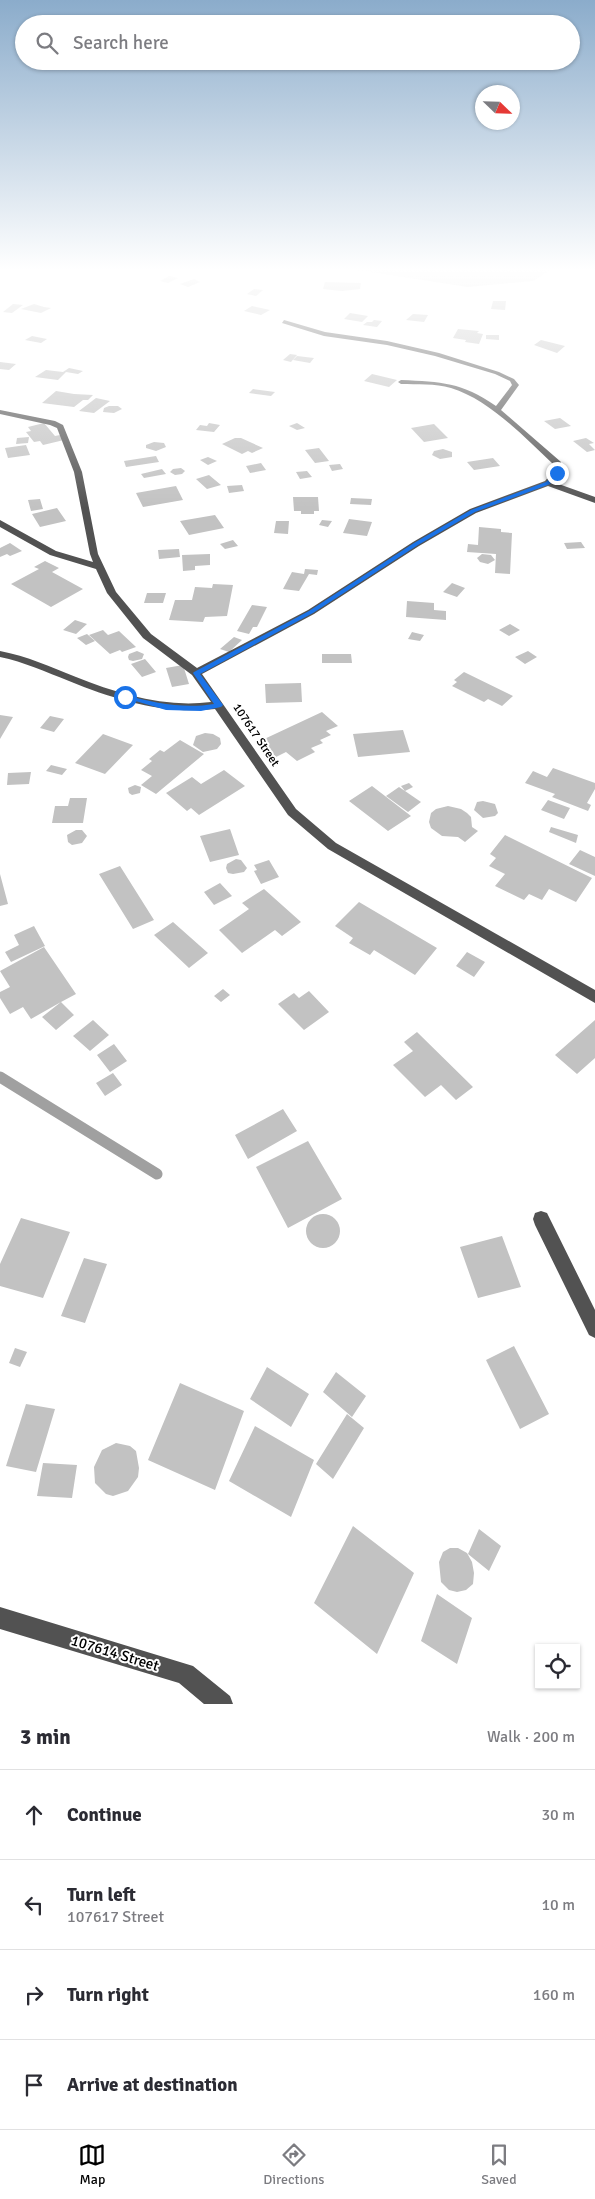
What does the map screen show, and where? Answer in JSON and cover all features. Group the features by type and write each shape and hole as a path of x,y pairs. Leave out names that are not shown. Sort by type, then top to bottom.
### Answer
{"street":[{"path":"414,349 496,373 512,380 516,385 512,393 496,411"},
{"path":"196,673 311,612 416,544 473,511 548,483 557,473 558,464 496,411 474,396 450,386 402,382"},
{"name":"107617 Street","path":"0,412 52,423 60,427 78,472 94,554 112,593 147,636 196,673 292,812 332,846 595,997"},
{"path":"548,483 595,500"},
{"path":"0,523 53,553 100,566"},
{"path":"0,654 20,657 79,682 147,704 186,709 219,705"},
{"path":"541,1219 595,1329"},
{"name":"107614 Street","path":"0,1618 185,1674 222,1704"}],"building":[{"path":"544,349 562,349 557,353"},
{"path":"290,354 297,355 291,362 283,360"},
{"path":"297,356 314,358 310,363 293,360"},
{"path":"0,362 16,364 9,370 0,369"},
{"path":"69,368 83,371 78,374 66,372 58,380 35,377 46,370 63,372"},
{"path":"372,374 397,380 389,387 364,381"},
{"path":"253,389 275,392 271,396 249,393"},
{"path":"56,391 93,395 88,400 83,400 74,407 42,403"},
{"path":"96,398 110,401 94,413 79,411"},
{"path":"118,406 122,409 114,413 103,412 104,408"},
{"path":"560,418 571,426 555,429 544,421"},
{"path":"44,423 55,436 60,435 64,440 43,445 40,441 34,442 26,432 31,431 28,427"},
{"path":"209,423 220,425 214,432 196,430 200,425 207,426"},
{"path":"297,423 305,428 297,430 289,426"},
{"path":"434,424 448,438 424,442 411,428"},
{"path":"29,437 28,443 16,444 17,438"},
{"path":"235,438 241,438 263,448 252,453 248,451 242,454 222,444"},
{"path":"586,438 594,443 589,444 595,450 587,452 573,441"},
{"path":"154,442 164,443 166,447 156,451 146,448 146,445"},
{"path":"26,445 30,455 8,458 5,448"},
{"path":"319,448 329,461 315,463 305,450"},
{"path":"443,449 452,452 452,457 440,459 432,455 434,451"},
{"path":"156,456 159,462 126,467 124,461"},
{"path":"208,457 217,461 208,465 200,460"},
{"path":"493,458 500,466 474,470 467,462"},
{"path":"261,463 266,470 250,473 246,466"},
{"path":"340,464 343,469 332,471 329,465"},
{"path":"181,468 185,471 182,474 175,475 170,472 173,469"},
{"path":"162,469 166,474 144,478 141,474"},
{"path":"307,471 312,477 300,479 296,472"},
{"path":"209,475 221,485 207,489 196,479"},
{"path":"242,485 244,491 229,493 227,486"},
{"path":"176,486 183,500 143,507 136,493"},
{"path":"293,497 318,497 319,511 314,511 314,514 301,514 301,511 294,511"},
{"path":"351,498 372,499 371,505 350,504"},
{"path":"40,499 43,509 31,511 28,500"},
{"path":"57,508 66,521 40,527 32,514"},
{"path":"215,515 224,528 189,535 180,521"},
{"path":"349,519 372,522 367,536 343,533"},
{"path":"322,520 332,521 328,527 319,525"},
{"path":"276,521 289,521 288,534 274,533"},
{"path":"479,527 501,529 501,532 512,533 510,574 495,573 496,554 467,552 468,544 478,545"},
{"path":"233,540 238,546 225,549 220,544"},
{"path":"581,542 585,548 567,549 564,543"},
{"path":"10,543 22,551 10,556 7,554 0,557 0,548"},
{"path":"179,549 180,557 159,559 158,550"},
{"path":"210,554 210,565 195,566 195,570 183,571 182,555"},
{"path":"482,554 491,555 495,560 488,564 480,562 477,558"},
{"path":"45,561 59,568 52,572 83,589 51,607 11,584 39,569 34,567"},
{"path":"305,569 318,570 317,575 309,574 299,591 283,589 292,572 304,574"},
{"path":"452,583 465,588 457,597 443,592"},
{"path":"213,584 233,585 227,616 205,617 203,622 169,620 175,600 192,600 195,587 212,588"},
{"path":"147,593 166,593 163,603 144,603"},
{"path":"407,601 434,603 434,610 446,611 446,620 406,617"},
{"path":"252,605 267,607 257,627 253,627 249,634 237,631"},
{"path":"75,620 87,624 76,634 63,630"},
{"path":"510,624 520,630 509,636 499,630"},
{"path":"103,630 108,635 119,631 136,647 110,654 89,635"},
{"path":"412,632 424,635 420,641 408,639"},
{"path":"87,634 95,641 86,645 77,638"},
{"path":"234,637 242,640 229,652 220,649"},
{"path":"137,651 144,654 142,659 129,660 129,654"},
{"path":"528,651 537,657 525,664 515,657"},
{"path":"322,654 351,654 352,663 322,663"},
{"path":"145,659 156,672 142,677 131,664"},
{"path":"183,665 189,684 172,687 166,668"},
{"path":"464,672 513,696 502,706 488,699 484,702 452,686 457,682 454,680"},
{"path":"301,683 302,702 266,703 265,684"},
{"path":"322,712 338,726 326,731 331,735 320,740 323,743 311,748 315,752 297,761 286,752 276,757 260,741"},
{"path":"0,715 13,717 0,739"},
{"path":"50,716 64,719 54,732 40,728"},
{"path":"403,730 410,752 358,757 353,734"},
{"path":"205,733 213,734 220,738 221,744 217,749 203,752 193,745 196,736"},
{"path":"103,734 133,745 105,774 75,763"},
{"path":"180,740 204,754 156,794 141,785 152,776 141,770 152,761 149,759 160,750 164,752"},
{"path":"51,765 67,769 62,775 46,771"},
{"path":"553,768 595,783 595,789 587,803 591,805 588,811 552,797 555,794 525,783 533,771 547,777"},
{"path":"224,770 245,786 199,815 191,808 187,811 166,793 192,777 201,784"},
{"path":"31,772 29,784 7,785 8,773"},
{"path":"409,783 413,787 405,791 401,786"},
{"path":"135,785 141,787 140,793 132,795 129,793 128,788"},
{"path":"372,786 411,816 388,831 349,801"},
{"path":"399,787 421,802 408,812 386,796"},
{"path":"70,798 87,798 83,823 52,823 55,806 68,806"},
{"path":"548,800 570,808 564,819 541,810"},
{"path":"483,801 495,804 498,813 495,816 483,818 474,810 477,802"},
{"path":"448,806 461,809 467,813 471,817 472,827 478,831 465,842 458,837 442,836 431,828 429,822 431,813 436,809"},
{"path":"551,827 578,835 576,843 549,832"},
{"path":"230,829 239,855 210,862 200,836"},
{"path":"76,830 82,830 87,836 82,843 72,845 68,842 67,835"},
{"path":"505,835 592,878 576,902 549,889 542,900 529,894 524,900 495,886 505,874 489,866 496,858 490,854"},
{"path":"580,850 595,857 595,876 569,864"},
{"path":"236,859 241,860 247,868 244,872 228,873 227,864"},
{"path":"269,860 279,877 261,884 254,871 257,870 254,865"},
{"path":"120,866 154,920 133,929 99,874"},
{"path":"0,874 8,904 0,906"},
{"path":"220,883 232,896 214,905 204,892"},
{"path":"264,889 301,922 282,936 275,930 242,953 219,930 249,909 242,903"},
{"path":"359,902 437,948 415,975 374,950 370,955 349,943 353,938 335,926"},
{"path":"173,922 208,953 189,968 154,935"},
{"path":"34,926 45,946 11,962 5,952 19,945 14,935"},
{"path":"44,947 76,994 31,1019 23,1007 10,1014 0,998 0,992 10,987 0,971"},
{"path":"467,952 485,962 474,977 456,966"},
{"path":"223,989 230,995 221,1002 214,996"},
{"path":"309,991 329,1012 304,1030 278,1004 294,993 299,998"},
{"path":"61,1002 74,1015 56,1030 42,1017"},
{"path":"93,1020 109,1035 90,1051 73,1036"},
{"path":"595,1020 595,1058 577,1074 555,1055"},
{"path":"417,1032 473,1087 456,1100 441,1085 425,1097 393,1065 413,1051 404,1042"},
{"path":"114,1044 127,1061 110,1072 97,1055"},
{"path":"113,1073 122,1085 105,1096 96,1083"},
{"path":"283,1109 297,1131 248,1159 235,1135"},
{"path":"308,1141 342,1199 288,1228 256,1167"},
{"path":"323,1214 330,1215 335,1219 339,1224 339,1238 335,1243 330,1247 323,1248 316,1247 311,1243 307,1238 306,1231 307,1224 311,1219 316,1215"},
{"path":"21,1218 70,1232 43,1298 0,1286 0,1264"},
{"path":"502,1236 521,1287 478,1298 460,1247"},
{"path":"84,1258 107,1264 85,1323 61,1316"},
{"path":"514,1346 549,1414 520,1429 486,1360"},
{"path":"15,1348 27,1352 20,1367 9,1363"},
{"path":"267,1367 309,1394 291,1427 250,1399"},
{"path":"336,1372 366,1396 352,1417 323,1392"},
{"path":"180,1383 244,1411 215,1490 148,1460"},
{"path":"26,1404 55,1409 36,1472 6,1466"},
{"path":"347,1414 364,1428 333,1479 316,1464"},
{"path":"255,1426 314,1460 291,1517 229,1481"},
{"path":"116,1443 130,1446 136,1451 139,1468 138,1477 128,1491 113,1496 106,1494 95,1483 94,1467 102,1450"},
{"path":"43,1463 77,1465 72,1498 37,1496"},
{"path":"353,1526 414,1573 377,1654 314,1603"},
{"path":"479,1529 501,1546 489,1571 468,1554"},
{"path":"450,1548 458,1548 467,1553 472,1562 473,1584 466,1590 457,1592 449,1590 441,1582 439,1562 443,1552"},
{"path":"437,1594 472,1618 457,1664 421,1641"}],"waterway":[{"path":"0,1077 157,1174"}],"route":[{"path":"125,697 166,708 186,709 219,705 196,673 311,612 416,544 473,511 548,483 557,473"}]}
